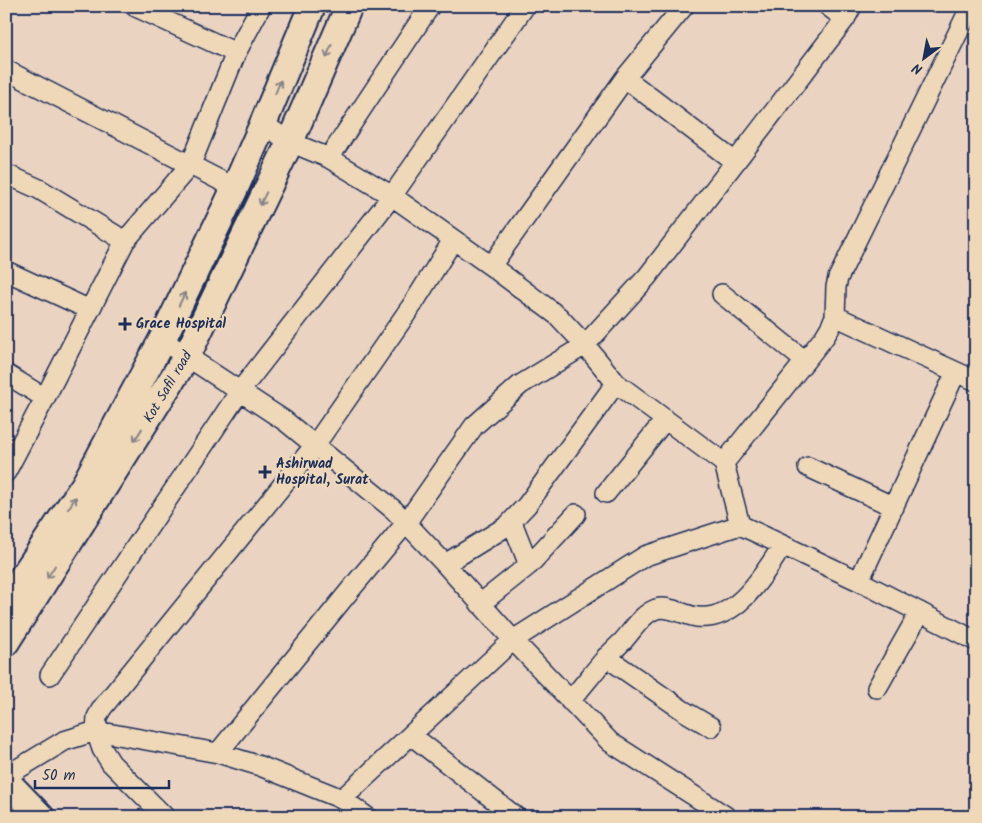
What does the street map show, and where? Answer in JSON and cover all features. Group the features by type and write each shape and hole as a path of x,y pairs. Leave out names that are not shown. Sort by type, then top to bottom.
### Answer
{"main road":[{"name":"Kot Safil road","path":"6,602 85,484 162,340 235,188 312,6"},
{"name":"Kot Safil road","path":"6,642 187,356 290,142 349,6"},
{"path":"6,781 41,817"},
{"path":"6,799 24,817"}],"street":[{"path":"134,6 236,53"},
{"path":"8,465 45,398 125,241 191,164 236,53 261,6"},
{"path":"329,158 430,6"},
{"path":"50,675 240,391 392,196 525,6"},
{"path":"490,266 625,78 684,6"},
{"path":"218,753 406,523 474,426 520,385 585,345 647,276 848,12 828,6"},
{"path":"724,463 831,326 835,316 836,287 844,266 968,7"},
{"path":"6,70 235,188"},
{"path":"625,78 735,162"},
{"path":"263,124 290,142 329,158 392,196 558,316 616,383 724,463 740,525"},
{"path":"6,174 39,189 125,241"},
{"path":"164,817 111,764 102,749 96,731 97,717 102,708 315,445 413,304 453,240"},
{"path":"6,271 90,310"},
{"path":"722,294 805,361"},
{"path":"835,316 976,381"},
{"path":"162,340 285,421 394,510 512,640 610,742 727,817"},
{"path":"860,581 956,372"},
{"path":"6,374 45,398"},
{"path":"445,564 512,522 527,505 616,383"},
{"path":"606,493 665,420"},
{"path":"808,467 894,507"},
{"path":"480,604 529,565 576,514"},
{"path":"512,522 529,565"},
{"path":"342,799 512,640 645,556 740,525 860,581 976,641"},
{"path":"570,701 606,657 622,643 646,615 664,607 695,617 706,617 726,611 736,605 755,586 782,545"},
{"path":"878,688 920,612"},
{"path":"606,657 684,712 711,727"},
{"path":"6,776 64,741 96,731 218,753 260,766 342,799 367,817"},
{"path":"411,735 516,817"}],"place":[{"name":"Grace Hospital","path":"125,324"},
{"name":"Ashirwad Hospital, Surat","path":"265,472"}]}
